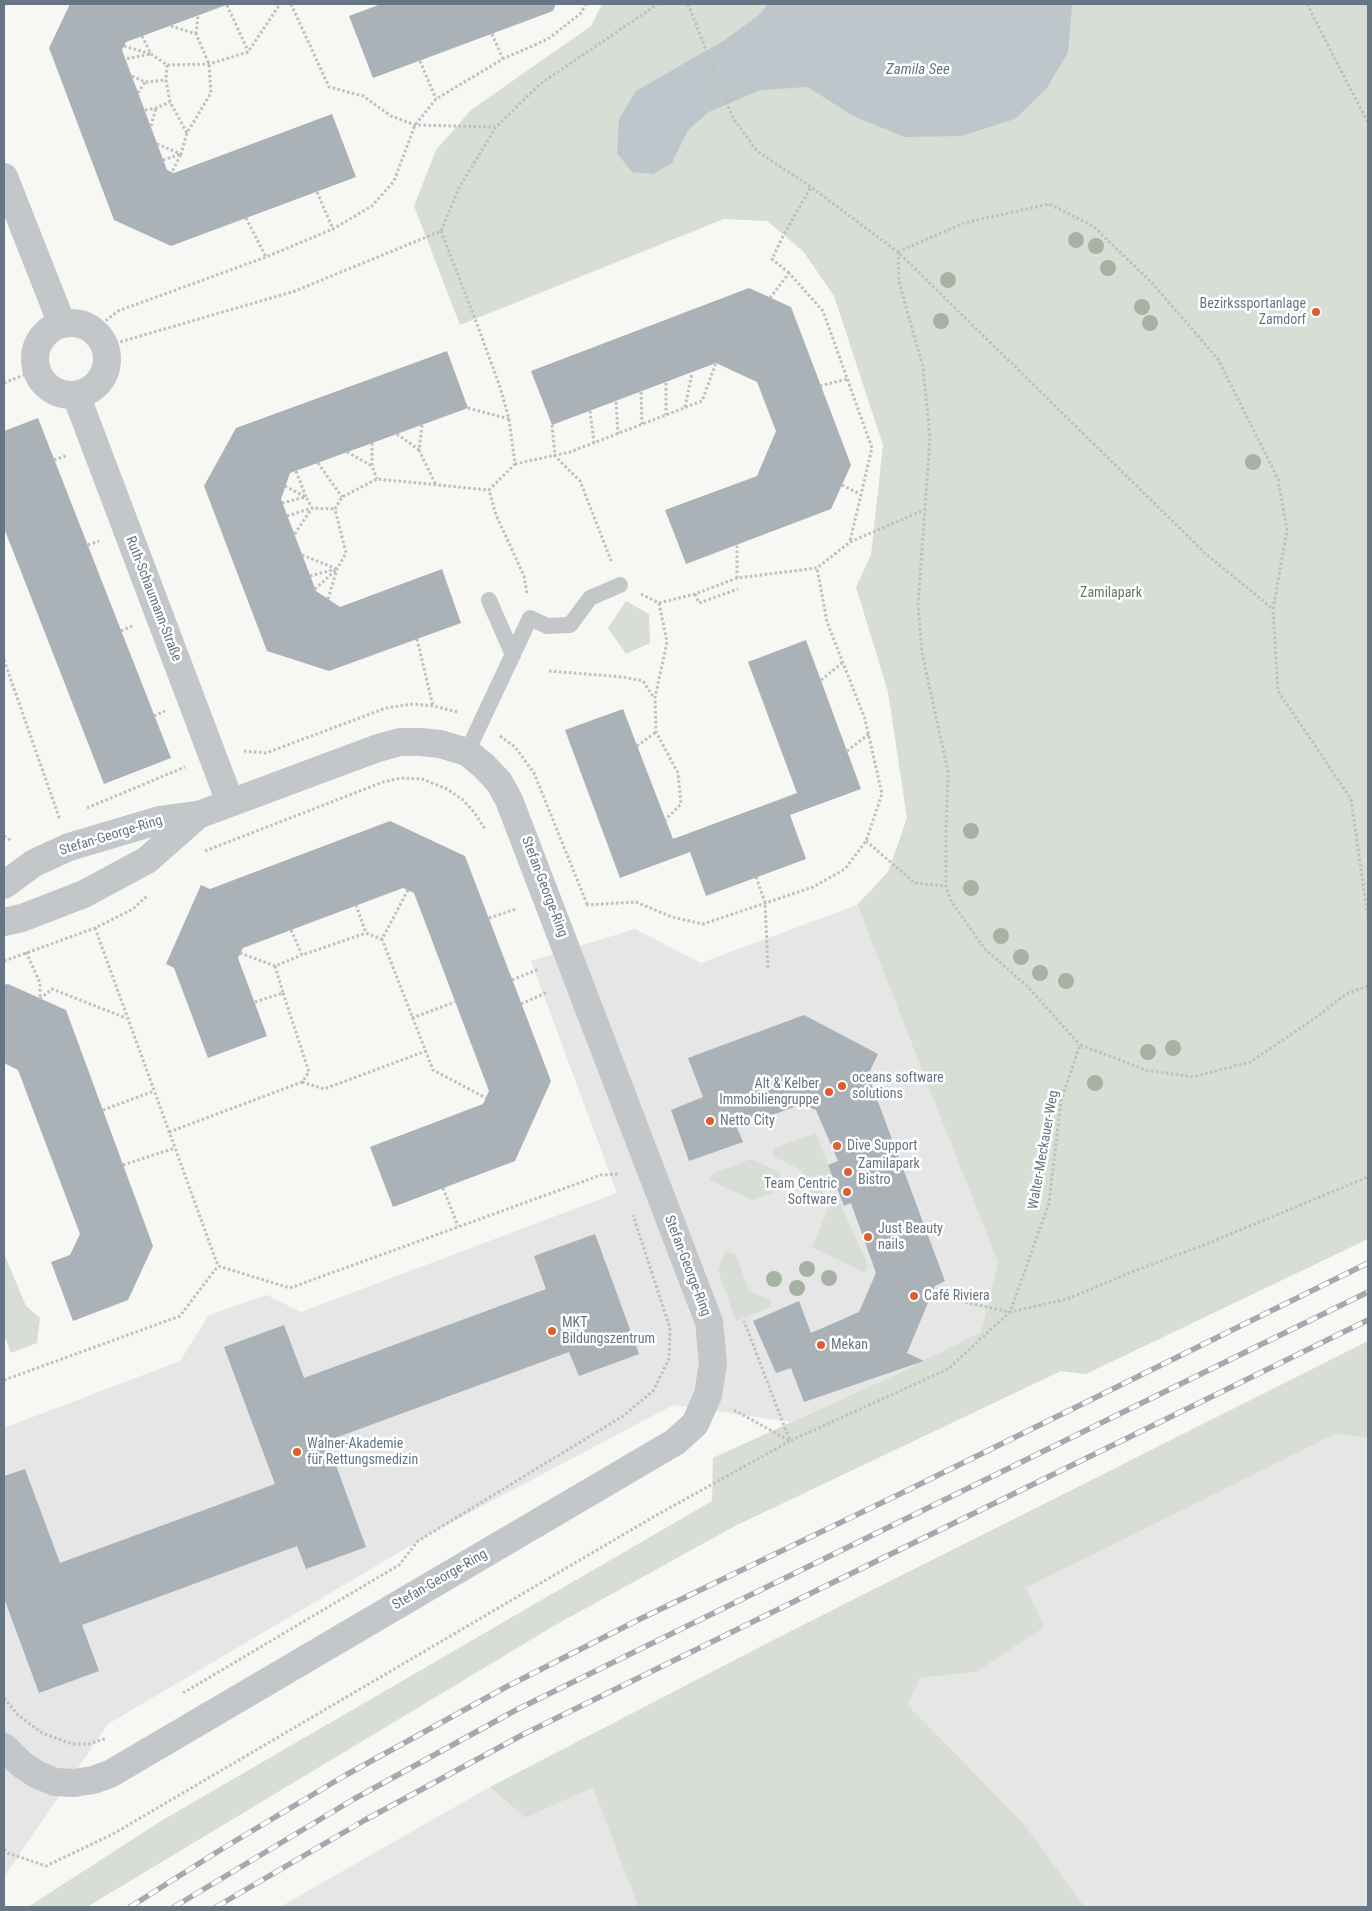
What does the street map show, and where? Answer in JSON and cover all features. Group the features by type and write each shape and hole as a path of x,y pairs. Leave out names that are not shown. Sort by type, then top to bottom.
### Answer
{"street":[{"path":"4,177 62,324"},
{"path":"77,323 100,338 107,368 94,387 76,395 61,394 44,384 36,370 35,355 43,335 62,324 77,323"},
{"name":"Ruth-Schaumann-Straße","path":"76,395 230,802"},
{"name":"Stefan-George-Ring","path":"4,885 34,863 69,847 160,820 198,815 369,751 400,742 440,744 467,752 494,777 509,800 709,1322 712,1363 708,1395 695,1424 676,1442 110,1774 93,1780 74,1783 54,1782 36,1774 21,1764 4,1747"},
{"name":"Stefan-George-Ring","path":"4,922 22,918 84,894 147,860 198,815"}],"lane":[{"path":"467,752 530,618 548,626 570,625 590,598 620,585"},
{"path":"489,600 513,655"}],"path":[{"path":"124,46 151,54 167,65 209,64 248,52 280,4"},
{"path":"291,4 329,87 363,96 391,116 415,125 496,127"},
{"path":"100,338 118,311 266,256 333,228 372,206 394,181 415,125 436,98 503,59 548,39 580,14 586,4"},
{"path":"515,464 508,419 500,387 440,231 458,188 496,127 540,84 658,4"},
{"path":"688,4 734,118 757,151 898,252 1206,554 1273,609"},
{"path":"1307,4 1368,123"},
{"path":"227,5 248,52"},
{"path":"172,172 182,154 187,132 211,93 209,64 196,34 198,16"},
{"path":"171,26 196,34"},
{"path":"492,34 503,59"},
{"path":"142,36 151,54"},
{"path":"125,59 151,54"},
{"path":"420,61 436,98"},
{"path":"167,65 166,80 170,102 187,132"},
{"path":"132,76 145,82 166,80"},
{"path":"138,93 145,82"},
{"path":"145,110 170,102"},
{"path":"151,126 156,108"},
{"path":"157,144 182,154"},
{"path":"163,160 182,154"},
{"path":"811,188 772,259 789,273 823,311 872,448 850,542"},
{"path":"317,192 333,228"},
{"path":"898,252 964,222 1049,204 1093,226 1152,283 1218,359 1278,479 1287,530 1273,609 1278,691 1350,798 1368,919"},
{"path":"246,218 266,256"},
{"path":"100,338 295,292 440,231"},
{"path":"898,252 899,282 923,367 930,438 918,605 922,653 948,772 946,886 951,901 984,948 1029,988 1080,1045 1146,1070 1193,1077 1250,1062 1346,994 1368,986"},
{"path":"770,298 789,273"},
{"path":"328,599 337,569 346,553 335,509 342,497 377,479 489,490 515,464 555,456 594,443 702,401 716,363"},
{"path":"4,382 36,370"},
{"path":"685,408 692,373"},
{"path":"820,386 847,378"},
{"path":"666,383 666,414"},
{"path":"640,392 642,424"},
{"path":"616,402 618,434"},
{"path":"468,408 508,419"},
{"path":"590,411 594,443"},
{"path":"419,450 422,425"},
{"path":"552,426 555,456 580,481 602,533 620,585 659,603 695,594 736,578 817,568 850,542 924,510"},
{"path":"397,434 419,450 436,486"},
{"path":"372,443 372,466 377,479"},
{"path":"348,452 372,466"},
{"path":"318,463 342,497"},
{"path":"296,471 312,508"},
{"path":"842,485 860,494"},
{"path":"285,486 306,497"},
{"path":"489,490 496,514 524,576 530,618"},
{"path":"282,503 306,497"},
{"path":"287,516 312,508 335,509"},
{"path":"294,535 312,508"},
{"path":"736,578 737,545"},
{"path":"302,555 337,569"},
{"path":"555,916 587,904 636,902 672,917 703,924 813,887 845,869 866,841 882,794 869,734 827,622 817,568"},
{"path":"310,576 337,569"},
{"path":"315,589 337,569"},
{"path":"695,594 699,603 738,589"},
{"path":"659,603 666,642 655,698 656,732 678,773 681,804 665,820"},
{"path":"417,638 433,706"},
{"path":"4,660 69,847"},
{"path":"821,680 842,663"},
{"path":"549,671 623,677 643,681 655,698"},
{"path":"637,746 656,732"},
{"path":"847,751 869,734"},
{"path":"199,854 383,782 401,778 422,779 447,789 463,800 474,812 485,827 488,836"},
{"path":"4,836 15,843"},
{"path":"866,841 915,883 946,886"},
{"path":"756,877 765,902 768,969"},
{"path":"4,961 95,928 133,910 154,890"},
{"path":"408,890 382,938 433,1070 486,1098"},
{"path":"84,894 127,1018 218,1266"},
{"path":"356,905 366,933"},
{"path":"489,918 516,909 520,917"},
{"path":"291,930 302,956"},
{"path":"240,953 275,966 366,933 382,938"},
{"path":"26,952 40,983 40,999 52,989 127,1018"},
{"path":"536,961 542,977"},
{"path":"169,1132 302,1082 309,1072 275,966"},
{"path":"512,980 539,970"},
{"path":"545,984 552,1001"},
{"path":"521,1004 548,992"},
{"path":"255,1002 283,993"},
{"path":"412,1018 455,1002"},
{"name":"Walter-Meckauer-Weg","path":"4,1849 8,1854 46,1866 113,1834 654,1516 790,1441 948,1369 1010,1312 1049,1203 1061,1101 1080,1045"},
{"path":"302,1082 324,1089 426,1051"},
{"path":"103,1110 154,1091"},
{"path":"123,1165 175,1148"},
{"path":"614,1165 622,1184"},
{"path":"218,1266 290,1288 601,1175 652,1174"},
{"path":"931,1295 1010,1312 1067,1299 1139,1268 1204,1245 1368,1177"},
{"path":"443,1188 458,1226"},
{"path":"176,1697 399,1565 418,1541 623,1416 653,1391 669,1358 670,1328 632,1211"},
{"path":"4,1380 180,1316 218,1266"},
{"path":"744,1320 790,1441"},
{"path":"708,1395 790,1441"},
{"path":"4,1698 18,1715 42,1733 72,1744 89,1744 113,1734"}],"shaded area":[{"path":"857,905 998,1263 981,1332 901,1372 791,1422 673,1405 437,1530 108,1724 4,1877 4,1428 180,1361 209,1315 267,1295 301,1312 617,1193 531,961 635,929 701,963"},
{"path":"1335,1434 1368,1438 1368,1907 1085,1907 1024,1824 908,1705 920,1678 976,1672 1026,1588"},
{"path":"593,1786 638,1907 280,1907 490,1787 525,1818"}],"green space":[{"name":"Zamilapark","path":"602,4 1368,4 1368,1239 1086,1374 1061,1371 735,1526 552,1627 87,1907 28,1907 161,1821 712,1501 713,1458 901,1372 981,1332 998,1263 857,905 888,872 907,818 888,692 856,587 871,555 883,445 834,296 803,251 767,221 724,219 460,325 414,206 436,150 471,110 591,26"},
{"path":"626,601 649,614 650,643 626,654 608,628"},
{"path":"816,1133 832,1176 816,1208 801,1170 772,1156 775,1148"},
{"path":"751,1159 781,1173 773,1193 752,1200 709,1180 713,1174"},
{"path":"835,1192 868,1265 865,1273 812,1247"},
{"path":"725,1251 736,1255 749,1291 772,1300 769,1308 736,1321 718,1270"},
{"path":"6,1258 26,1306 40,1318 37,1343 11,1353 4,1335 4,1259"},
{"path":"1368,1341 1368,1438 1335,1434 1026,1588 1044,1627 976,1672 920,1678 908,1705 1024,1824 1085,1907 638,1907 593,1787 525,1818 490,1787 781,1636"}],"water":[{"name":"Zamila See","path":"768,4 1071,4 1072,6 1068,52 1047,88 1015,119 961,136 905,137 853,116 808,87 760,90 709,112 688,130 672,163 653,174 632,172 617,153 619,119 636,91 723,41 759,15"}],"building":[{"path":"70,4 229,4 126,42 122,50 167,170 174,173 332,114 356,177 171,246 114,220 49,48"},
{"path":"381,4 556,4 553,11 373,78 349,16"},
{"path":"749,288 791,307 851,465 831,509 686,564 665,510 757,476 776,431 757,382 716,363 552,425 531,371"},
{"path":"447,351 468,408 290,473 281,499 316,591 340,607 442,569 461,623 329,671 267,651 204,486 236,428"},
{"path":"38,418 171,758 104,784 4,528 4,431"},
{"path":"806,640 861,789 790,815 806,859 706,896 690,852 620,878 565,730 623,709 673,839 797,793 748,662"},
{"path":"390,821 465,856 551,1081 515,1161 393,1207 370,1147 483,1104 489,1091 414,893 403,888 243,948 238,958 267,1036 208,1058 174,968 166,964 201,885 210,889"},
{"path":"8,984 66,1010 153,1246 128,1300 73,1321 51,1262 70,1255 80,1234 18,1070 4,1063 4,985"},
{"path":"804,1015 878,1054 868,1075 945,1281 935,1286 907,1353 924,1361 804,1402 791,1368 776,1373 753,1321 799,1301 811,1333 859,1312 876,1273 851,1203 844,1206 828,1165 838,1161 816,1110 802,1104 737,1128 743,1142 689,1161 671,1110 703,1097 688,1058"},
{"path":"595,1234 639,1354 579,1376 569,1352 327,1441 366,1547 306,1569 297,1546 82,1625 99,1671 39,1693 4,1598 4,1476 25,1469 60,1563 275,1484 224,1347 284,1325 304,1378 546,1289 534,1256"}],"railway":[{"path":"130,1907 225,1847 344,1776 506,1687 640,1619 906,1491 1368,1263"},
{"path":"174,1907 354,1799 516,1710 1368,1292"},
{"path":"216,1907 365,1820 524,1734 1368,1320"}],"place":[{"name":"Bezirkssportanlage Zamdorf","path":"1316,312"},
{"name":"oceans software solutions","path":"842,1086"},
{"name":"Alt & Kelber Immobiliengruppe","path":"829,1092"},
{"name":"Netto City","path":"710,1121"},
{"name":"Dive Support","path":"837,1146"},
{"name":"Zamilapark Bistro","path":"848,1172"},
{"name":"Team Centric Software","path":"847,1192"},
{"name":"Just Beauty nails","path":"868,1237"},
{"name":"Café Riviera","path":"914,1296"},
{"name":"MKT Bildungszentrum","path":"552,1331"},
{"name":"Mekan","path":"821,1345"},
{"name":"Walner-Akademie für Rettungsmedizin","path":"297,1452"}]}
